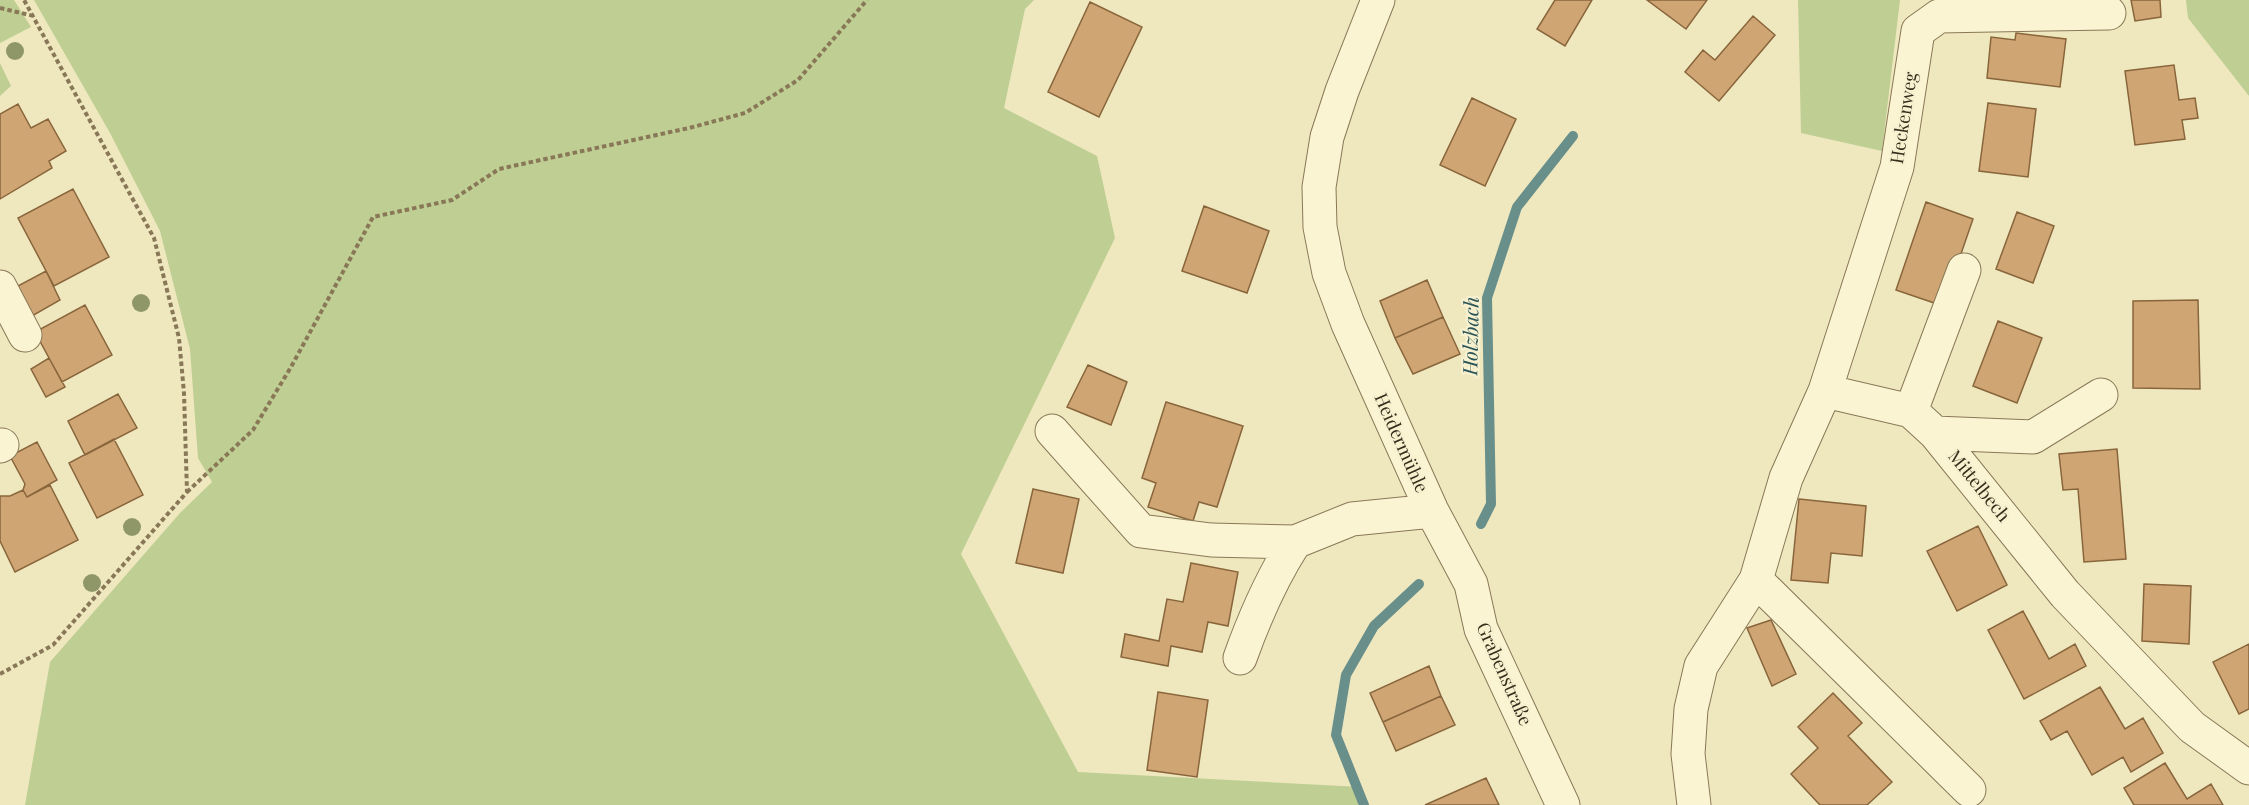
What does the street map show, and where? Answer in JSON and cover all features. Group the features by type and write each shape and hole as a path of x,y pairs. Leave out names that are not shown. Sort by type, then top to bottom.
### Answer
{"street":[{"name":"Heidermühle","path":"1052,431 1141,531 1211,540 1295,542 1352,519 1432,511 1348,324 1329,273 1320,227 1319,187 1327,137 1342,91 1378,0"},
{"name":"Heckenweg","path":"1825,391 1897,166 1918,32 1939,16 2109,13"},
{"path":"1911,411 1964,270"},
{"path":"0,287 25,335"},
{"name":"Mittelbech","path":"1825,391 1911,411 1935,433 2065,594 2192,727 2249,768"},
{"path":"1694,805 1688,754 1691,709 1701,666 1756,580 1786,478 1825,391"},
{"path":"1935,433 2033,437 2101,395"},
{"name":"Grabenstraße","path":"1432,511 1471,584 1481,629 1563,805"},
{"path":"1240,658 1259,605 1273,575 1295,542"},
{"path":"1756,580 1969,790"}],"path":[{"path":"24,0 154,238 179,338 184,393 187,492"},
{"path":"0,674 53,645 187,492 253,430 291,368 373,217 452,200 499,169 689,128 745,113 798,80 867,0"},
{"path":"0,8 34,16"}],"green space":[{"path":"0,0 14,0 31,27 0,43"},
{"path":"34,0 1034,0 1025,9 1004,108 1097,156 1115,238 961,554 1078,772 1361,787 1358,805 25,805 50,662 180,513 212,482 198,458 190,349 160,231 110,133"},
{"path":"1798,0 1900,0 1882,151 1801,133"},
{"path":"2186,0 2249,0 2249,96 2188,18"},
{"path":"0,63 11,86 0,96"}],"building":[{"path":"1555,0 1592,0 1565,46 1537,29"},
{"path":"1647,0 1707,0 1686,29"},
{"path":"2131,0 2160,0 2161,17 2135,21"},
{"path":"1090,2 1142,27 1099,117 1048,92"},
{"path":"1753,16 1775,35 1719,101 1685,72 1703,50 1715,60"},
{"path":"2016,33 2066,39 2060,87 1987,78 1991,37 2015,40"},
{"path":"2174,65 2179,100 2195,98 2198,118 2182,120 2185,139 2135,145 2125,71"},
{"path":"1472,98 1516,119 1485,186 1440,165"},
{"path":"1988,103 2036,109 2028,177 1979,171"},
{"path":"18,104 31,128 48,119 66,151 49,161 52,168 0,199 0,114"},
{"path":"73,189 109,257 54,286 18,218"},
{"path":"1926,202 1973,219 1943,306 1896,290"},
{"path":"1204,206 1269,231 1247,293 1182,271"},
{"path":"2017,212 2054,226 2033,283 1996,269"},
{"path":"46,271 60,300 32,316 16,287"},
{"path":"1427,280 1443,317 1395,338 1380,301"},
{"path":"2198,300 2200,389 2133,388 2133,301"},
{"path":"85,305 112,355 62,382 35,332"},
{"path":"1443,317 1460,354 1413,374 1395,338"},
{"path":"1998,321 2042,338 2017,403 1973,386"},
{"path":"49,358 65,387 46,397 31,369"},
{"path":"1088,365 1127,382 1111,425 1067,407"},
{"path":"118,394 137,428 85,455 68,421"},
{"path":"1166,402 1243,426 1217,507 1199,502 1193,521 1148,507 1156,483 1142,478"},
{"path":"114,439 143,495 97,518 69,463"},
{"path":"37,442 57,480 27,497 23,490 25,484 10,456"},
{"path":"2117,449 2126,559 2084,562 2078,489 2063,490 2059,454"},
{"path":"50,485 78,540 15,572 0,541 0,496 10,496 23,490 27,497"},
{"path":"1033,489 1079,499 1063,573 1016,563"},
{"path":"1799,499 1866,506 1862,556 1831,553 1828,583 1791,580"},
{"path":"1978,526 2007,585 1957,611 1927,551"},
{"path":"1191,563 1238,572 1228,626 1208,622 1202,652 1171,646 1168,666 1121,657 1125,634 1159,641 1167,599 1183,602"},
{"path":"2144,584 2191,586 2189,644 2142,641"},
{"path":"2023,611 2049,659 2075,644 2086,666 2024,699 1988,630"},
{"path":"1771,620 1796,674 1772,686 1747,628"},
{"path":"2249,644 2249,709 2239,714 2213,662"},
{"path":"1429,666 1441,696 1383,722 1370,693"},
{"path":"2100,687 2125,729 2143,718 2163,753 2131,772 2123,757 2092,775 2067,731 2051,740 2040,721"},
{"path":"1158,692 1208,700 1197,777 1147,770"},
{"path":"1833,693 1862,723 1848,736 1892,782 1867,805 1820,805 1791,774 1818,748 1798,727"},
{"path":"1441,696 1455,725 1396,751 1383,722"},
{"path":"2165,763 2187,799 2211,784 2223,805 2134,805 2124,788"},
{"path":"1486,778 1499,805 1425,805"}],"waterway":[{"name":"Holzbach","path":"1481,524 1491,504 1487,298 1517,207 1573,136"},
{"name":"Holzbach","path":"1364,805 1336,735 1346,675 1374,626 1419,584"}]}
